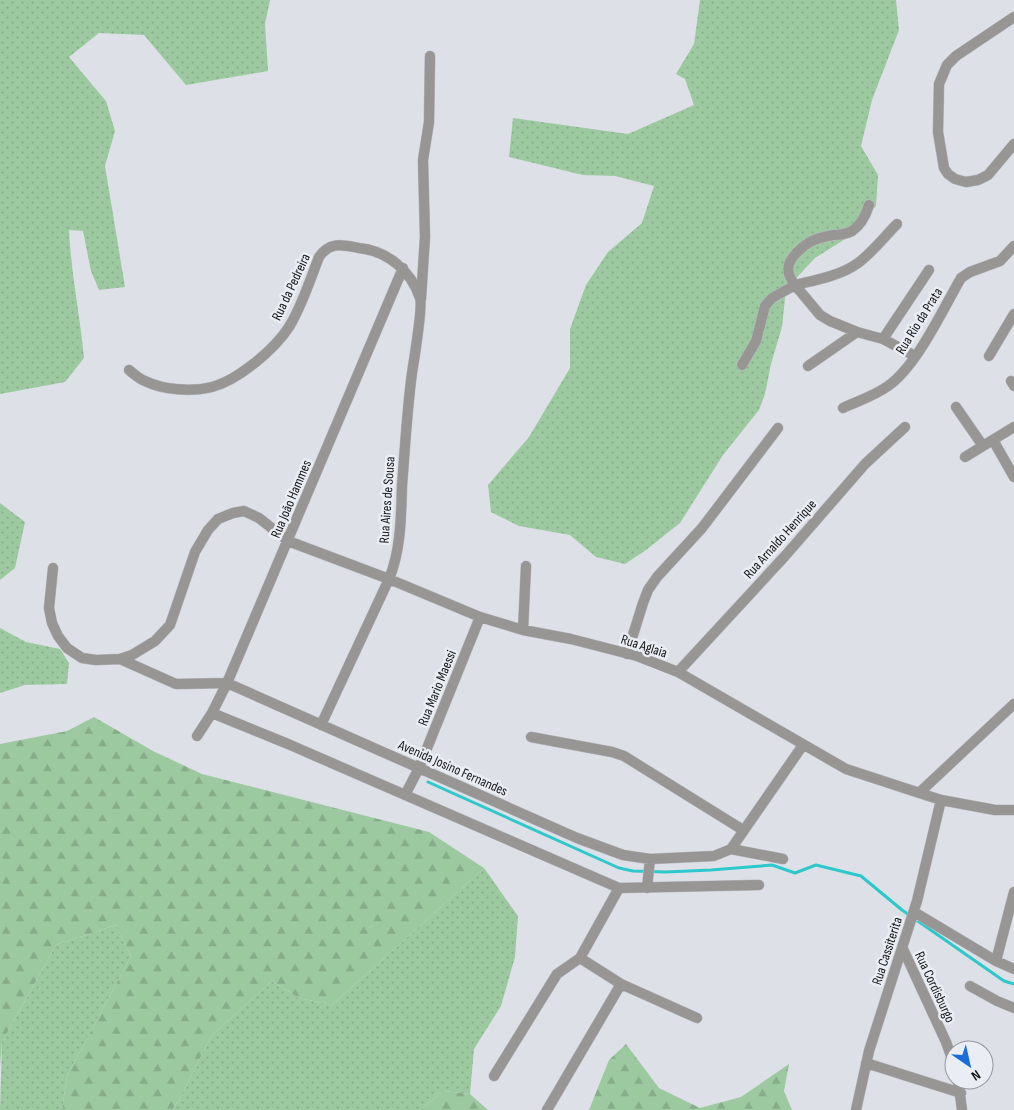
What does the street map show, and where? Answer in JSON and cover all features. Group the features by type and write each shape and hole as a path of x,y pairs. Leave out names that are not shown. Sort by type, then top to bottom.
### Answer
{"street":[{"path":"1014,17 956,56 948,65 939,84 938,132 944,168 955,179 966,182 978,180 988,175 1014,144"},
{"name":"Rua Aires de Sousa","path":"321,725 394,567 399,536 407,408 421,300 425,237 423,160 429,122 430,56"},
{"path":"869,205 866,215 855,229 848,233 809,242 800,248 790,260 788,267 790,278 820,315 842,327 883,340 915,356"},
{"path":"742,365 756,341 765,306 772,298 795,286 838,274 857,264 896,224"},
{"name":"Rua da Pedreira","path":"129,370 142,380 153,385 198,389 214,387 244,371 260,360 289,327 324,250 331,246 367,248 383,255 403,268"},
{"name":"Rua Rio da Prata","path":"843,408 889,386 902,374 962,278 970,272 1000,261 1014,246"},
{"path":"403,268 412,280 421,300"},
{"name":"Rua João Hammes","path":"197,736 212,713 227,683 403,268"},
{"path":"883,340 928,270"},
{"path":"989,356 1014,314"},
{"path":"808,366 857,332"},
{"path":"956,406 983,446"},
{"name":"Rua Arnaldo Henrique","path":"678,672 785,556 865,464 905,427"},
{"path":"965,457 1014,427"},
{"path":"627,654 648,590 657,577 702,528 778,428"},
{"path":"993,440 1014,477"},
{"name":"Rua Aglaia","path":"120,660 155,642 170,625 195,552 208,530 218,519 232,513 244,511 259,518 288,541 389,579 480,617 523,630 571,639 627,654 678,672 803,746 846,769 941,800 995,810 1014,810"},
{"path":"523,630 526,566"},
{"path":"53,568 48,608 58,636 67,648 82,658 120,660"},
{"name":"Rua Mario Maessi","path":"405,796 419,768 480,617"},
{"name":"Avenida Josino Fernandes","path":"120,660 176,684 227,683 577,838 650,866 714,856 731,849 783,858"},
{"path":"919,793 1014,704"},
{"path":"212,713 619,888 759,885"},
{"path":"531,737 612,752 624,756 743,830"},
{"path":"731,849 803,746"},
{"name":"Rua Cassiterita","path":"856,1110 866,1063 913,917 941,800"},
{"path":"647,888 650,866"},
{"path":"494,1076 557,974 580,958 619,888"},
{"path":"996,961 1014,892"},
{"path":"913,917 1014,969"},
{"name":"Rua Cordisburgo","path":"903,949 945,1040"},
{"path":"580,958 621,984 698,1018"},
{"path":"547,1110 621,984"},
{"path":"970,986 996,1001 1014,1008"},
{"path":"866,1063 961,1093"},
{"path":"960,1090 962,1110"}],"green space":[{"path":"0,0 270,0 265,24 268,71 186,85 144,35 99,33 69,57 106,101 115,131 105,166 125,287 99,290 91,271 83,231 69,230 84,358 65,382 0,394"},
{"path":"700,0 896,0 899,30 872,100 861,146 878,175 876,206 850,236 815,258 786,289 782,327 771,364 765,394 759,410 723,455 680,523 625,564 596,557 570,535 519,526 491,512 488,485 529,437 570,368 570,329 586,285 608,252 642,223 654,186 615,176 583,175 509,157 513,118 628,134 694,105 685,79 676,74 694,44"},
{"path":"0,503 25,522 15,568 0,580"},
{"path":"0,628 26,642 60,649 69,663 67,684 25,685 0,693"},
{"path":"94,717 153,751 202,774 429,832 484,868 332,1005 299,998 272,981 211,1036 179,1100 172,1110 62,1110 67,1076 131,956 116,925 56,945 2,1042 0,1066 0,744 67,731"},
{"path":"484,868 518,916 515,957 501,1006 474,1049 470,1094 444,1091 419,1110 172,1110 179,1100 211,1036 272,981 299,998 332,1005"},
{"path":"116,925 131,956 67,1076 62,1110 0,1110 2,1042 56,945"},
{"path":"626,1044 659,1088 700,1108 741,1097 789,1064 784,1091 792,1110 589,1110 609,1060"},
{"path":"444,1091 470,1094 488,1110 419,1110"}],"waterway":[{"path":"428,782 619,868 633,871 666,872 772,865 795,873 816,865 861,876 902,910 1004,981 1014,984"}]}
